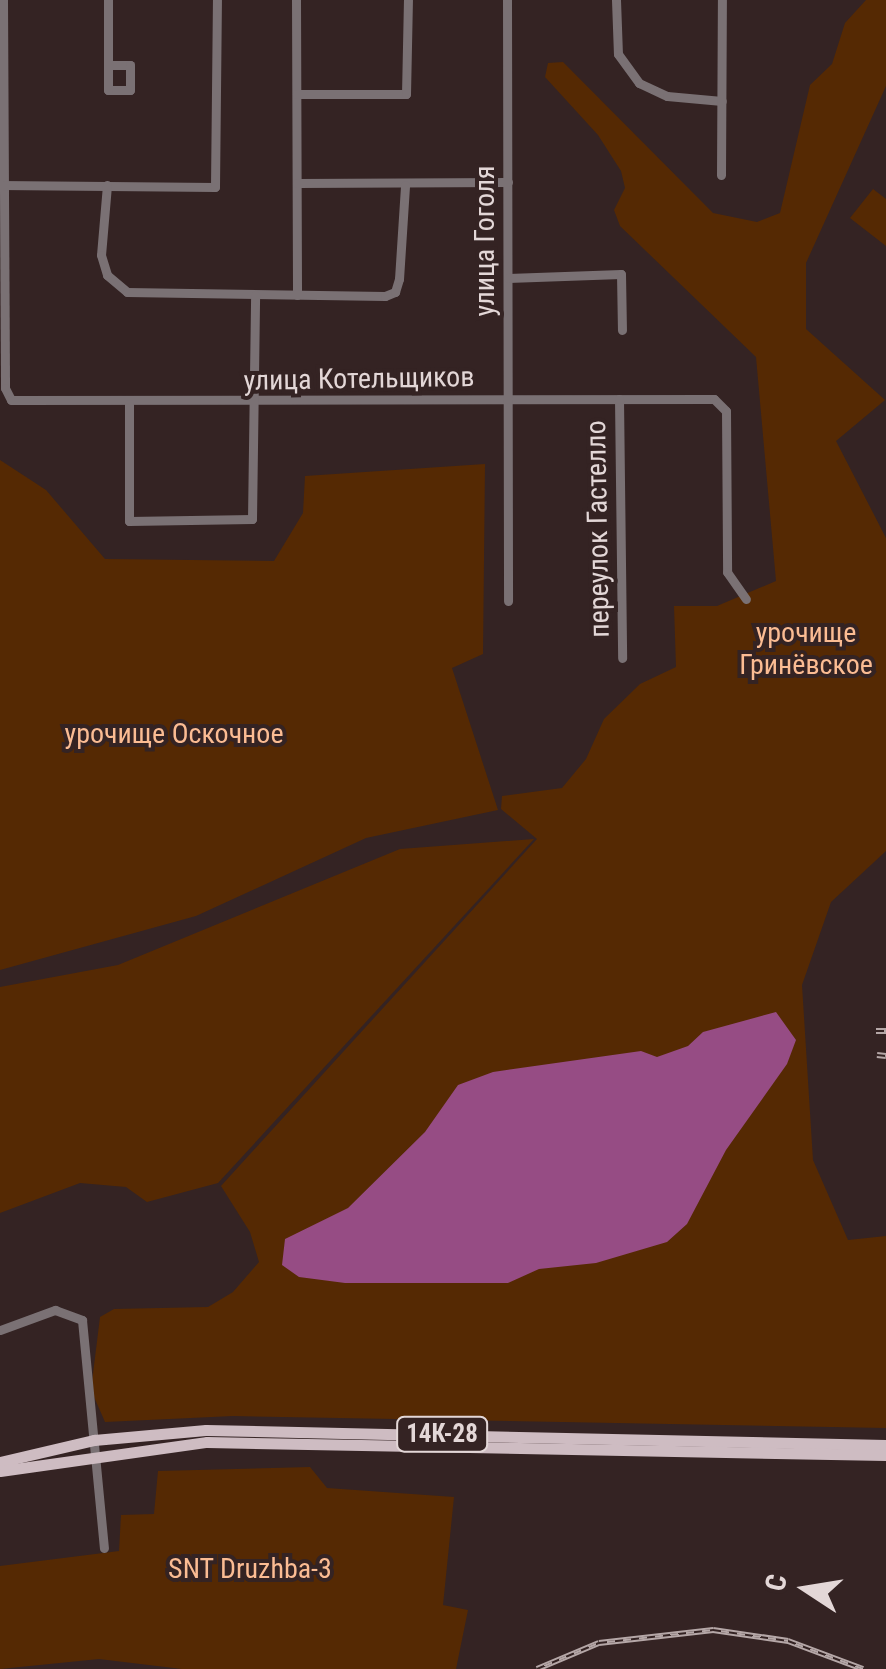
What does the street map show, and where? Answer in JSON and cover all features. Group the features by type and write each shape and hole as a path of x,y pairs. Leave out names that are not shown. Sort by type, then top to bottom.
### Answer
{"main road":[{"name":"14К-28","path":"0,1462 95,1446 330,1430 886,1445"},
{"name":"14К-28","path":"0,1471 95,1446 207,1442 886,1456"}],"street":[{"path":"2,0 3,185 215,187 216,0"},
{"path":"108,0 108,65"},
{"path":"296,0 297,294"},
{"path":"297,94 406,94 408,0"},
{"name":"улица Гоголя","path":"507,0 508,601"},
{"path":"616,0 618,54 639,83 667,96 722,102"},
{"path":"721,174 722,0"},
{"path":"297,184 405,186 508,182"},
{"name":"улица Котельщиков","path":"3,185 5,388 10,400 256,404 709,398 726,412 726,572 746,599"},
{"path":"107,185 101,255 116,286 139,296 394,292 405,186"},
{"path":"508,278 621,274 622,330"},
{"path":"129,404 128,520 252,519 255,294"},
{"name":"переулок Гастелло","path":"619,398 622,658"},
{"path":"0,1330 55,1310 82,1320 104,1548"}],"green space":[{"name":"урочище Гринёвское","path":"866,0 886,0 886,86 806,263 806,329 885,400 836,441 886,538 886,851 831,902 802,985 813,1160 848,1240 886,1236 886,1428 233,1416 105,1422 91,1390 100,1317 114,1309 208,1307 233,1292 259,1262 250,1232 221,1186 537,839 501,809 502,796 562,788 586,759 604,719 640,684 676,667 674,606 717,606 776,581 756,357 620,226 614,210 625,188 621,171 598,135 545,77 548,63 563,62 713,213 757,222 780,213 810,85 832,64 845,23"},
{"path":"873,189 886,199 886,246 850,218"},
{"name":"урочище Оскочное","path":"0,460 46,490 105,559 274,561 303,513 305,476 485,464 483,654 452,668 498,810 366,838 196,916 0,970"},
{"path":"534,839 218,1183 147,1202 126,1187 80,1183 0,1213 0,987 118,965 400,849"},
{"name":"SNT Druzhba-3","path":"310,1467 327,1488 454,1497 443,1605 468,1610 456,1669 182,1669 99,1659 0,1669 0,1566 119,1551 121,1515 154,1514 158,1471"}],"shaded area":[{"path":"776,1012 796,1040 787,1064 726,1150 687,1224 667,1242 596,1263 539,1269 508,1283 345,1283 299,1277 282,1265 285,1239 348,1208 425,1132 458,1085 493,1072 641,1051 657,1057 688,1046 703,1032"}],"railway":[{"path":"876,1031 886,1031"},
{"path":"877,1055 886,1056"},
{"path":"537,1669 599,1643 713,1630 788,1641 863,1669"}]}
